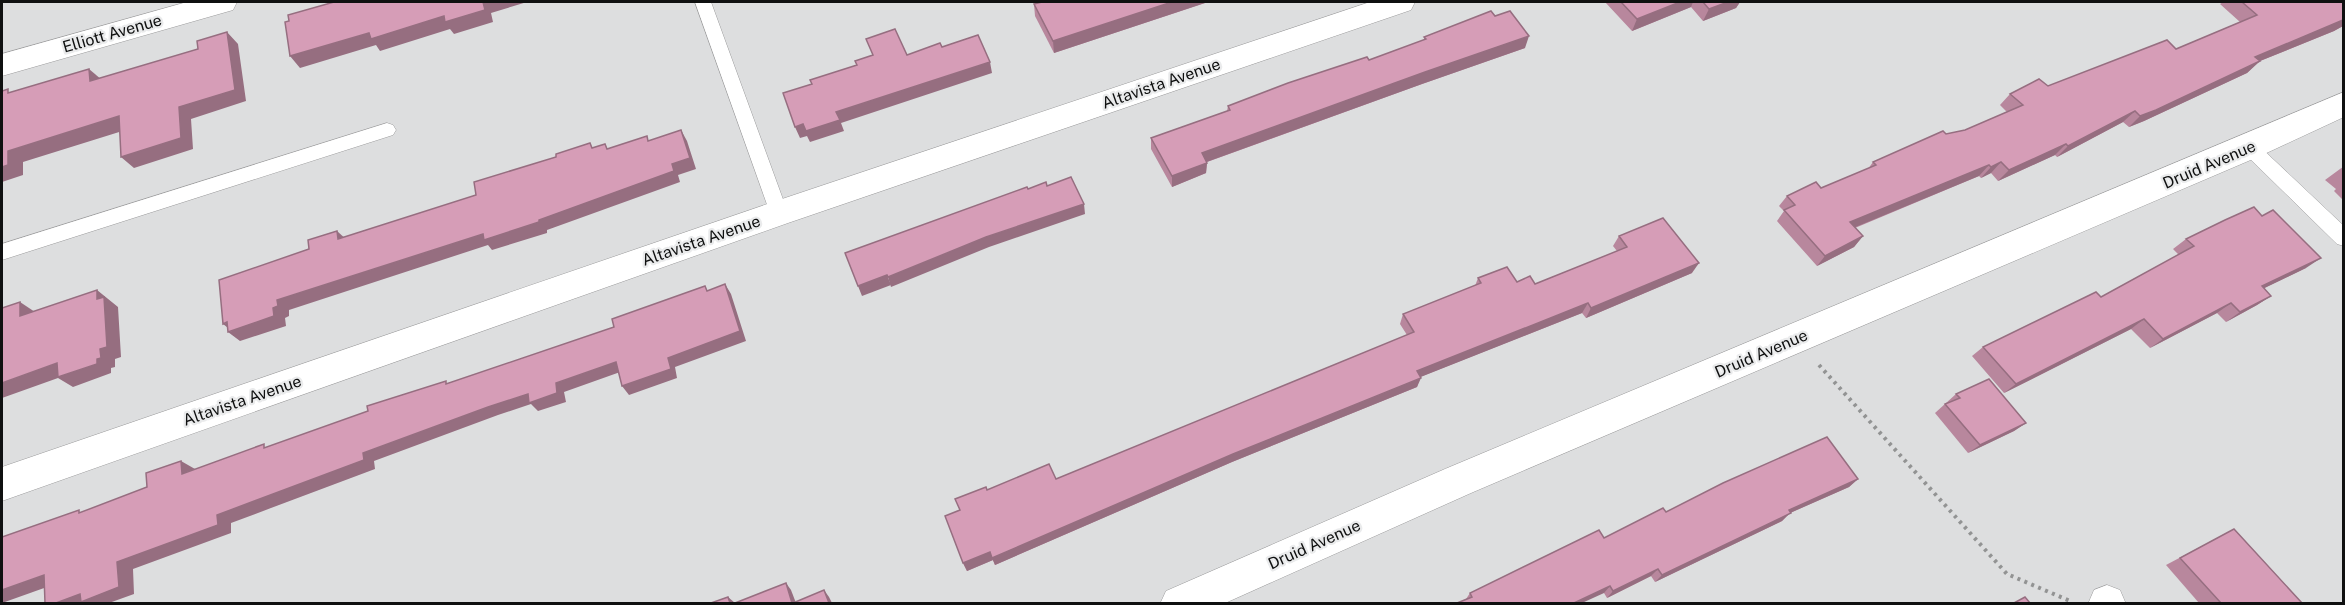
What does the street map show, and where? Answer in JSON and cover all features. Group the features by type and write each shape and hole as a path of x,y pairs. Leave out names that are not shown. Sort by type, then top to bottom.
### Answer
{"street":[{"name":"Elliott Avenue","path":"2,65 224,2"},
{"name":"Altavista Avenue","path":"2,484 779,213 1401,2"},
{"name":"Druid Avenue","path":"1179,603 1458,481 2249,147 2343,104"}],"lane":[{"path":"704,2 779,213"},
{"path":"2,252 387,130"},
{"path":"2249,147 2343,238"}],"path":[{"path":"1795,339 2007,574 2097,603"}],"building":[{"path":"334,2 483,2 485,10 445,22 444,16 371,39 369,33 290,56 285,22 289,21 288,15"},
{"path":"1042,2 1172,2 1053,41 1034,4"},
{"path":"1621,2 1680,2 1637,19"},
{"path":"1703,2 1728,2 1709,9"},
{"path":"2242,2 2343,2 2343,20 2255,57 2260,61 2156,110 2140,116 2135,111 2068,146 2066,144 2009,170 2001,162 1991,167 1989,165 1850,222 1863,236 1825,256 1784,210 1795,205 1787,196 1816,182 1821,188 1876,165 1873,162 1943,131 1946,134 1965,130 2023,105 2010,94 2039,79 2048,86 2167,40 2176,49 2257,15"},
{"path":"1491,11 1495,16 1510,11 1529,36 1202,153 1207,163 1172,176 1151,138 1230,110 1228,106 1288,83 1367,57 1369,60"},
{"path":"895,29 907,55 940,43 942,47 978,35 990,62 836,112 840,120 806,131 803,124 795,127 783,93 812,84 810,80 857,65 855,61 873,55 866,39"},
{"path":"227,32 235,90 179,107 181,138 121,157 119,116 8,151 8,165 2,167 2,91 8,89 8,93 89,69 90,81 198,49 197,41"},
{"path":"681,130 690,158 672,164 674,171 539,220 539,222 484,240 483,234 277,300 278,306 273,308 274,316 228,332 227,322 223,324 219,280 309,249 308,240 337,231 338,239 476,195 474,182 556,157 556,154 590,143 592,148 605,144 607,149 647,136 648,141"},
{"path":"1071,177 1084,204 986,237 888,277 887,275 858,286 845,253 1027,187 1028,189 1046,182 1047,186"},
{"path":"2254,207 2262,216 2273,210 2321,258 2262,286 2271,296 2240,312 2231,303 2163,339 2144,319 2016,384 1983,347 2096,292 2101,297 2194,246 2186,239"},
{"path":"1663,218 1699,263 1591,308 1588,303 1417,371 1421,378 1233,454 992,558 990,552 963,563 945,516 960,510 955,499 986,487 987,490 1049,464 1056,479 1414,332 1403,314 1481,283 1478,278 1507,267 1517,282 1530,276 1535,284 1627,247 1619,236"},
{"path":"725,284 740,331 668,358 671,369 622,386 616,362 556,383 557,393 529,403 528,394 363,453 364,460 217,515 218,525 117,562 119,587 81,602 80,594 56,603 45,603 44,575 2,590 2,537 79,510 79,513 147,487 146,473 181,461 182,474 264,444 264,448 368,411 367,406 446,381 446,384 614,327 612,319 705,286 707,291"},
{"path":"97,290 97,299 104,297 107,347 100,349 101,358 97,359 97,364 58,377 57,363 2,383 2,308 20,302 20,316"},
{"path":"1989,379 2026,423 1980,445 1945,404 1960,398 1956,394"},
{"path":"1827,437 1858,479 1789,510 1791,513 1662,575 1658,569 1613,591 1610,586 1574,603 1457,603 1472,597 1470,593 1599,530 1604,538 1663,508 1666,512 1723,483"},
{"path":"2234,529 2302,603 2221,603 2180,558"},
{"path":"786,583 792,603 735,603"},
{"path":"824,590 829,603 793,603"},
{"path":"728,597 730,603 711,603"},
{"path":"2025,597 2030,603 2014,603"}]}
